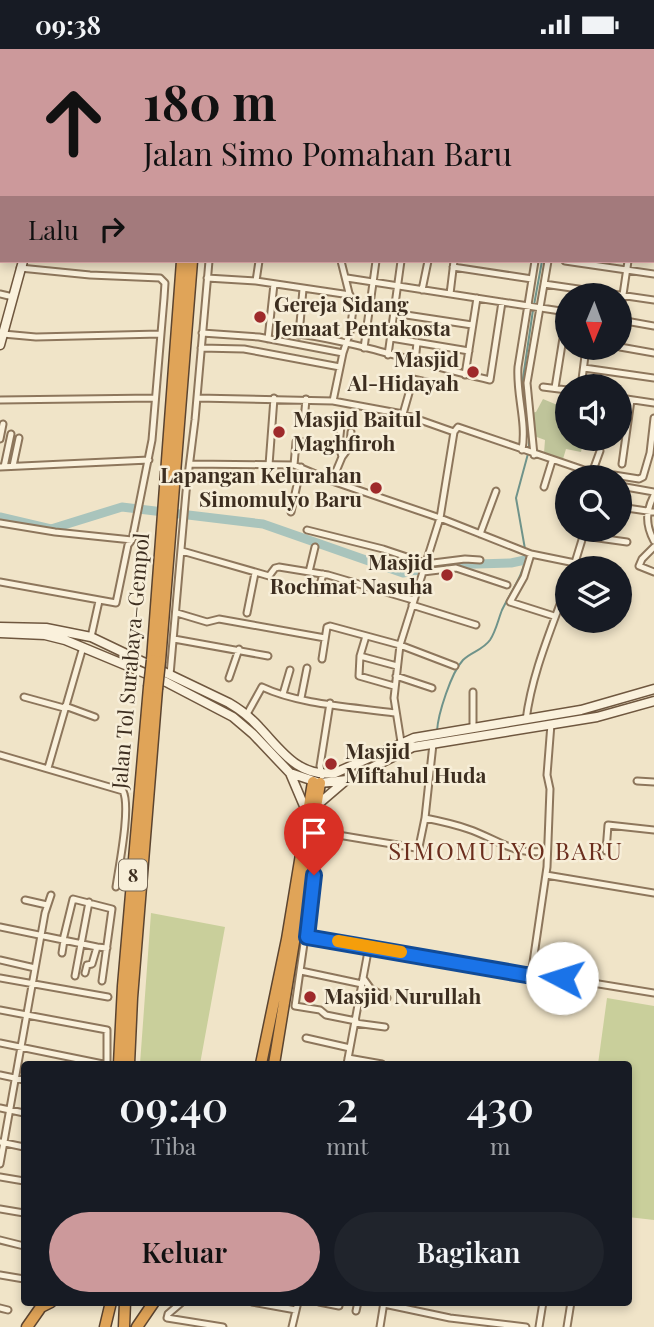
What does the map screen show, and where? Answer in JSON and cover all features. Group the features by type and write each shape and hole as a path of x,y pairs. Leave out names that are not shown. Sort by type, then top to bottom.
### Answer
{"highway":[{"name":"Jalan Tol Surabaya–Gempol","path":"119,1061 123,986 156,661 182,263"},
{"name":"Jalan Tol Surabaya–Gempol","path":"167,512 192,263"},
{"name":"Jalan Tol Surabaya–Gempol","path":"129,1061 153,688"},
{"path":"262,1061 291,939 312,831 318,775"},
{"path":"312,831 307,813 318,775"},
{"path":"274,1061 291,939"},
{"path":"20,1327 36,1306"},
{"path":"27,1327 43,1306"},
{"path":"105,1327 111,1306"},
{"path":"112,1306 112,1327"},
{"path":"124,1327 125,1306"},
{"path":"137,1327 151,1306"}],"main road":[{"path":"1,340 22,265"},
{"path":"0,627 91,637 229,703 247,714 293,763 318,775 335,773 400,740 606,704 654,689"},
{"path":"0,633 46,631 83,645 217,707 253,734 290,773 307,813"},
{"path":"316,806 347,780 405,750 605,715 654,701"},
{"path":"605,715 606,704"},
{"path":"290,773 347,780"}],"street":[{"path":"170,675 209,263"},
{"path":"256,281 259,263"},
{"path":"334,401 353,310 342,263"},
{"path":"364,348 376,263"},
{"path":"388,355 401,263"},
{"path":"422,290 428,263"},
{"path":"533,455 527,383 535,263"},
{"path":"523,451 524,435 517,382 533,307 544,284 548,263"},
{"path":"579,263 654,274"},
{"path":"624,283 628,263"},
{"path":"450,294 453,264 532,279"},
{"path":"0,582 115,603 149,460 164,291 163,279 22,265"},
{"path":"207,278 256,281 350,295"},
{"path":"346,278 555,310"},
{"path":"268,339 274,284"},
{"path":"544,284 555,285"},
{"path":"297,345 303,289"},
{"path":"0,295 13,297"},
{"path":"632,296 654,300"},
{"path":"465,375 477,298"},
{"path":"299,334 347,343 415,363 490,380 502,302"},
{"path":"393,313 472,325"},
{"path":"632,320 654,326"},
{"path":"202,333 268,339 343,353"},
{"path":"1,340 160,334"},
{"path":"391,338 469,351"},
{"path":"415,363 417,342"},
{"path":"201,348 244,349 340,367"},
{"path":"632,349 654,353"},
{"path":"582,374 584,361"},
{"path":"583,367 654,379"},
{"path":"403,414 413,379 439,385"},
{"path":"543,387 555,388"},
{"path":"0,400 155,398"},
{"path":"197,398 334,401 403,414 454,432"},
{"path":"269,465 274,398"},
{"path":"304,421 306,400"},
{"path":"632,400 654,403"},
{"path":"632,478 643,477 650,453 654,418"},
{"path":"0,439 3,424"},
{"path":"341,425 339,445 342,457"},
{"path":"400,740 394,686 400,645 440,518 454,432 458,427 563,465"},
{"path":"332,481 350,446 351,432"},
{"path":"11,434 2,467 149,460"},
{"path":"13,466 19,438"},
{"path":"291,512 298,466 296,442 309,442"},
{"path":"622,464 624,451"},
{"path":"544,487 552,461"},
{"path":"191,464 298,466 332,481 555,560"},
{"path":"632,488 654,493 647,510 654,541"},
{"path":"480,534 496,491"},
{"path":"632,508 654,512"},
{"path":"0,523 132,540"},
{"path":"307,530 383,549 424,567 456,568 507,585"},
{"path":"309,572 315,547"},
{"path":"654,547 639,566 654,572"},
{"path":"182,551 271,576 275,568 279,567 323,574 476,625"},
{"path":"526,720 529,697 554,616 510,601 524,577 527,552"},
{"path":"424,567 465,559 480,560"},
{"path":"247,613 255,573"},
{"path":"318,592 323,574"},
{"path":"91,637 99,601"},
{"path":"177,613 207,622 219,619 325,638"},
{"path":"321,659 328,626 400,645 455,666"},
{"path":"366,636 360,656 359,676 394,686"},
{"path":"174,639 268,656"},
{"path":"48,768 83,645"},
{"path":"229,678 239,649"},
{"path":"360,656 397,666"},
{"path":"301,698 307,668"},
{"path":"283,694 289,670"},
{"path":"396,676 432,688"},
{"path":"247,714 261,688 301,698 395,713"},
{"path":"473,692 473,727"},
{"path":"23,697 95,717"},
{"path":"318,775 330,703"},
{"path":"531,976 546,876 550,789 547,775 551,725"},
{"path":"385,1027 324,1015 318,1009 296,1006 307,937 312,831 418,847 425,818 433,744"},
{"path":"0,755 125,793 125,826 116,887"},
{"path":"637,781 654,782"},
{"path":"425,818 469,829 513,849 532,853 547,851"},
{"path":"607,851 608,825 654,830"},
{"path":"546,876 654,893"},
{"path":"0,1164 35,968 51,895"},
{"path":"62,953 73,899 112,909 102,981"},
{"path":"25,900 47,905"},
{"path":"75,976 89,902"},
{"path":"0,927 107,948"},
{"path":"307,937 531,976 562,978 654,993"},
{"path":"348,1061 369,946"},
{"path":"85,973 87,965 94,960 97,947"},
{"path":"0,960 35,968"},
{"path":"301,971 363,981 387,998"},
{"path":"0,978 108,997"},
{"path":"0,1010 107,1030 105,1061"},
{"path":"306,1038 350,1048"},
{"path":"0,1044 89,1061"},
{"path":"0,1075 21,1080"},
{"path":"0,1108 21,1112"},
{"path":"2,1143 21,1146"},
{"path":"0,1177 21,1180"},
{"path":"0,1209 21,1212"},
{"path":"0,1240 21,1245"},
{"path":"0,1275 21,1278"},
{"path":"177,1306 168,1314 169,1319 223,1327"},
{"path":"274,1306 296,1310"},
{"path":"292,1327 297,1306"},
{"path":"356,1311 357,1306"},
{"path":"380,1327 384,1306"},
{"path":"397,1306 450,1318 526,1327"},
{"path":"540,1327 543,1306"},
{"path":"567,1327 570,1306"},
{"path":"0,1308 8,1310"}],"green space":[{"path":"543,399 555,404 555,451 565,451 563,459 544,453 545,440 534,436 530,413 536,412"},
{"path":"151,913 225,927 201,1061 140,1061"},
{"path":"607,998 654,1006 654,1220 632,1217 632,1061 598,1061"}],"waterway":[{"path":"534,305 542,263"},
{"path":"525,549 516,498 529,450 529,430 522,385 533,310"},
{"path":"0,517 51,529 122,507 263,524 403,573 444,565 511,563 525,560"},
{"path":"437,731 443,704 458,666 492,637 502,610 520,576 526,554"}],"slow traffic":[{"path":"338,941 401,952"}],"place":[{"name":"Gereja Sidang Jemaat Pentakosta","path":"260,317"},
{"name":"Masjid Al-Hidayah","path":"473,372"},
{"name":"Masjid Baitul Maghfiroh","path":"279,432"},
{"name":"Lapangan Kelurahan Simomulyo Baru","path":"376,488"},
{"name":"Masjid Rochmat Nasuha","path":"447,575"},
{"name":"Masjid Miftahul Huda","path":"331,764"},
{"name":"Masjid Nurullah","path":"310,997"}],"district":[{"name":"SIMOMULYO BARU","path":"506,852"}],"route":[{"path":"314,875 307,937 526,975 562,978"}]}
